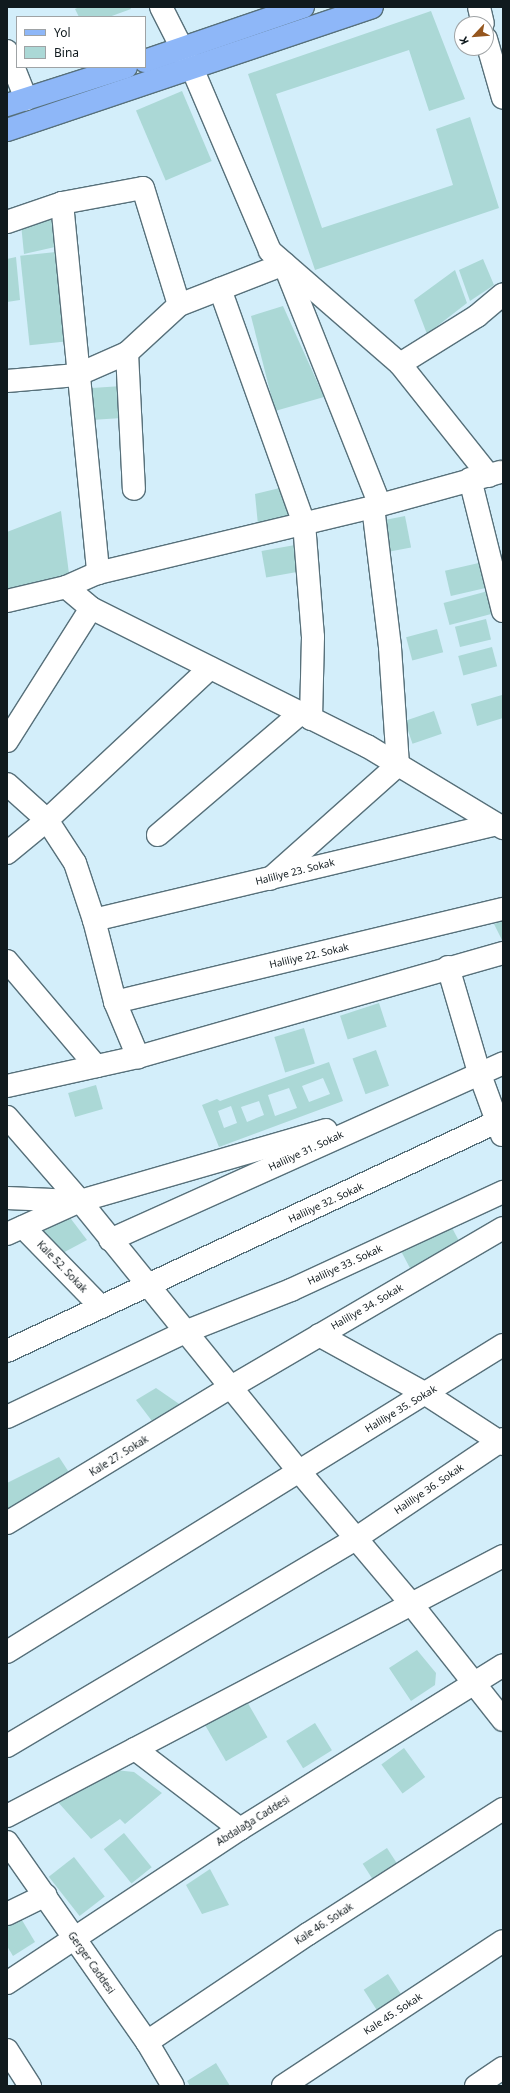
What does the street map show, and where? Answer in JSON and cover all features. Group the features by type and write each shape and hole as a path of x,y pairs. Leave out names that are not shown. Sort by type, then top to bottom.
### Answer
{"main road":[{"path":"146,61 181,50 303,7"},
{"path":"7,130 372,7"},
{"path":"17,102 123,68"}],"street":[{"path":"161,7 181,50 192,68 270,251 400,364 487,475 503,610"},
{"path":"7,51 17,102"},
{"path":"498,64 503,98"},
{"path":"7,222 62,203 143,188 179,305"},
{"path":"62,203 77,375 98,573"},
{"path":"7,381 77,375 128,353 179,305 284,264"},
{"path":"284,264 376,506 390,647 398,765"},
{"path":"158,834 306,716 313,637 304,523 220,289"},
{"path":"400,364 477,316 503,294"},
{"path":"128,353 134,489"},
{"path":"7,602 66,587 98,573 376,506 487,475"},
{"path":"66,587 91,608 306,716 398,765 499,826"},
{"path":"7,741 91,608"},
{"path":"7,853 48,820 210,668"},
{"path":"270,878 398,765"},
{"path":"7,784 48,820 75,863 94,920 115,1002 138,1057"},
{"name":"Haliliye 23. Sokak","path":"94,920 499,826"},
{"name":"Haliliye 22. Sokak","path":"115,1002 503,909"},
{"path":"7,1086 138,1057 448,967 503,953"},
{"path":"7,961 96,1066"},
{"path":"448,967 479,1072 501,1126"},
{"name":"Haliliye 31. Sokak","path":"110,1240 479,1072 503,1063"},
{"path":"15,1231 80,1201 400,1108"},
{"path":"7,1117 80,1201 110,1240 299,1471 413,1606 503,1720"},
{"name":"Haliliye 32. Sokak","path":"7,1351 501,1126"},
{"name":"Haliliye 33. Sokak","path":"7,1417 186,1332 291,1290 503,1192"},
{"path":"7,1198 80,1201"},
{"name":"Haliliye 34. Sokak","path":"230,1387 503,1228"},
{"name":"Kale 52. Sokak","path":"15,1231 101,1307"},
{"path":"319,1335 426,1394 502,1442"},
{"name":"Haliliye 35. Sokak","path":"7,1652 503,1345"},
{"name":"Kale 27. Sokak","path":"7,1523 230,1387"},
{"name":"Haliliye 36. Sokak","path":"7,1746 355,1539 502,1442"},
{"path":"7,1816 413,1606 503,1556"},
{"name":"Abdalağa Caddesi","path":"7,1983 73,1937 240,1829 474,1685 503,1665"},
{"path":"135,1749 240,1829"},
{"name":"Kale 46. Sokak","path":"147,2042 308,1934 503,1809"},
{"name":"Gerger Caddesi","path":"7,1842 46,1895 73,1937 147,2042 173,2086"},
{"path":"7,1914 46,1895"},
{"name":"Kale 45. Sokak","path":"283,2086 503,1941"},
{"path":"7,2050 30,2086"},
{"path":"476,2086 503,2068"}],"building":[{"path":"79,7 130,7 131,9 112,16 78,16 75,9"},
{"path":"431,11 465,99 429,111 409,50 276,94 322,228 453,185 436,129 470,117 499,208 315,270 248,74"},
{"path":"182,91 212,161 166,180 136,111"},
{"path":"51,216 55,247 24,254 21,224"},
{"path":"56,252 65,342 30,345 20,256"},
{"path":"16,257 20,300 7,302 7,259"},
{"path":"483,259 494,285 470,301 459,270"},
{"path":"455,270 467,303 427,334 414,300"},
{"path":"283,306 324,397 275,411 251,316"},
{"path":"122,386 122,418 91,420 92,388"},
{"path":"284,487 290,518 258,525 255,494"},
{"path":"61,511 69,574 7,591 7,532"},
{"path":"405,516 411,547 385,553 378,521"},
{"path":"295,545 300,572 266,577 262,551"},
{"path":"483,562 489,587 451,596 445,571"},
{"path":"488,591 494,613 450,625 444,603"},
{"path":"486,619 491,639 460,647 455,627"},
{"path":"437,629 443,652 412,660 406,637"},
{"path":"492,647 497,666 463,675 458,656"},
{"path":"502,695 503,718 477,726 471,704"},
{"path":"434,711 442,734 413,744 405,721"},
{"path":"503,921 503,942 494,924"},
{"path":"379,1003 387,1027 348,1039 340,1016"},
{"path":"304,1028 315,1063 285,1072 274,1037"},
{"path":"376,1050 389,1086 366,1094 353,1059"},
{"path":"329,1062 343,1101 219,1147 202,1105 217,1099 220,1101","holes":["323,1078 330,1094 309,1102 302,1086","289,1088 297,1108 275,1116 268,1095","259,1101 264,1115 247,1122 241,1107","231,1106 237,1123 224,1128 218,1111"]},
{"path":"96,1085 103,1109 75,1117 68,1093"},
{"path":"68,1215 87,1240 59,1255 37,1230"},
{"path":"450,1224 462,1247 413,1273 401,1250"},
{"path":"156,1388 185,1408 155,1425 136,1400"},
{"path":"59,1457 72,1477 7,1514 7,1483"},
{"path":"417,1650 436,1673 435,1685 411,1701 389,1668"},
{"path":"246,1700 268,1737 226,1761 204,1724"},
{"path":"315,1723 332,1750 303,1768 286,1741"},
{"path":"404,1748 425,1777 403,1794 381,1764"},
{"path":"115,1770 134,1772 162,1793 125,1824 120,1819 91,1839 57,1801"},
{"path":"124,1833 152,1867 131,1884 104,1849"},
{"path":"387,1848 400,1868 376,1884 363,1864"},
{"path":"74,1857 105,1896 80,1916 49,1877"},
{"path":"210,1869 229,1905 202,1914 186,1885"},
{"path":"19,1915 35,1942 13,1956 7,1946 7,1922"},
{"path":"388,1974 403,1997 378,2012 364,1990"},
{"path":"216,2063 230,2086 190,2086 187,2081"}]}
